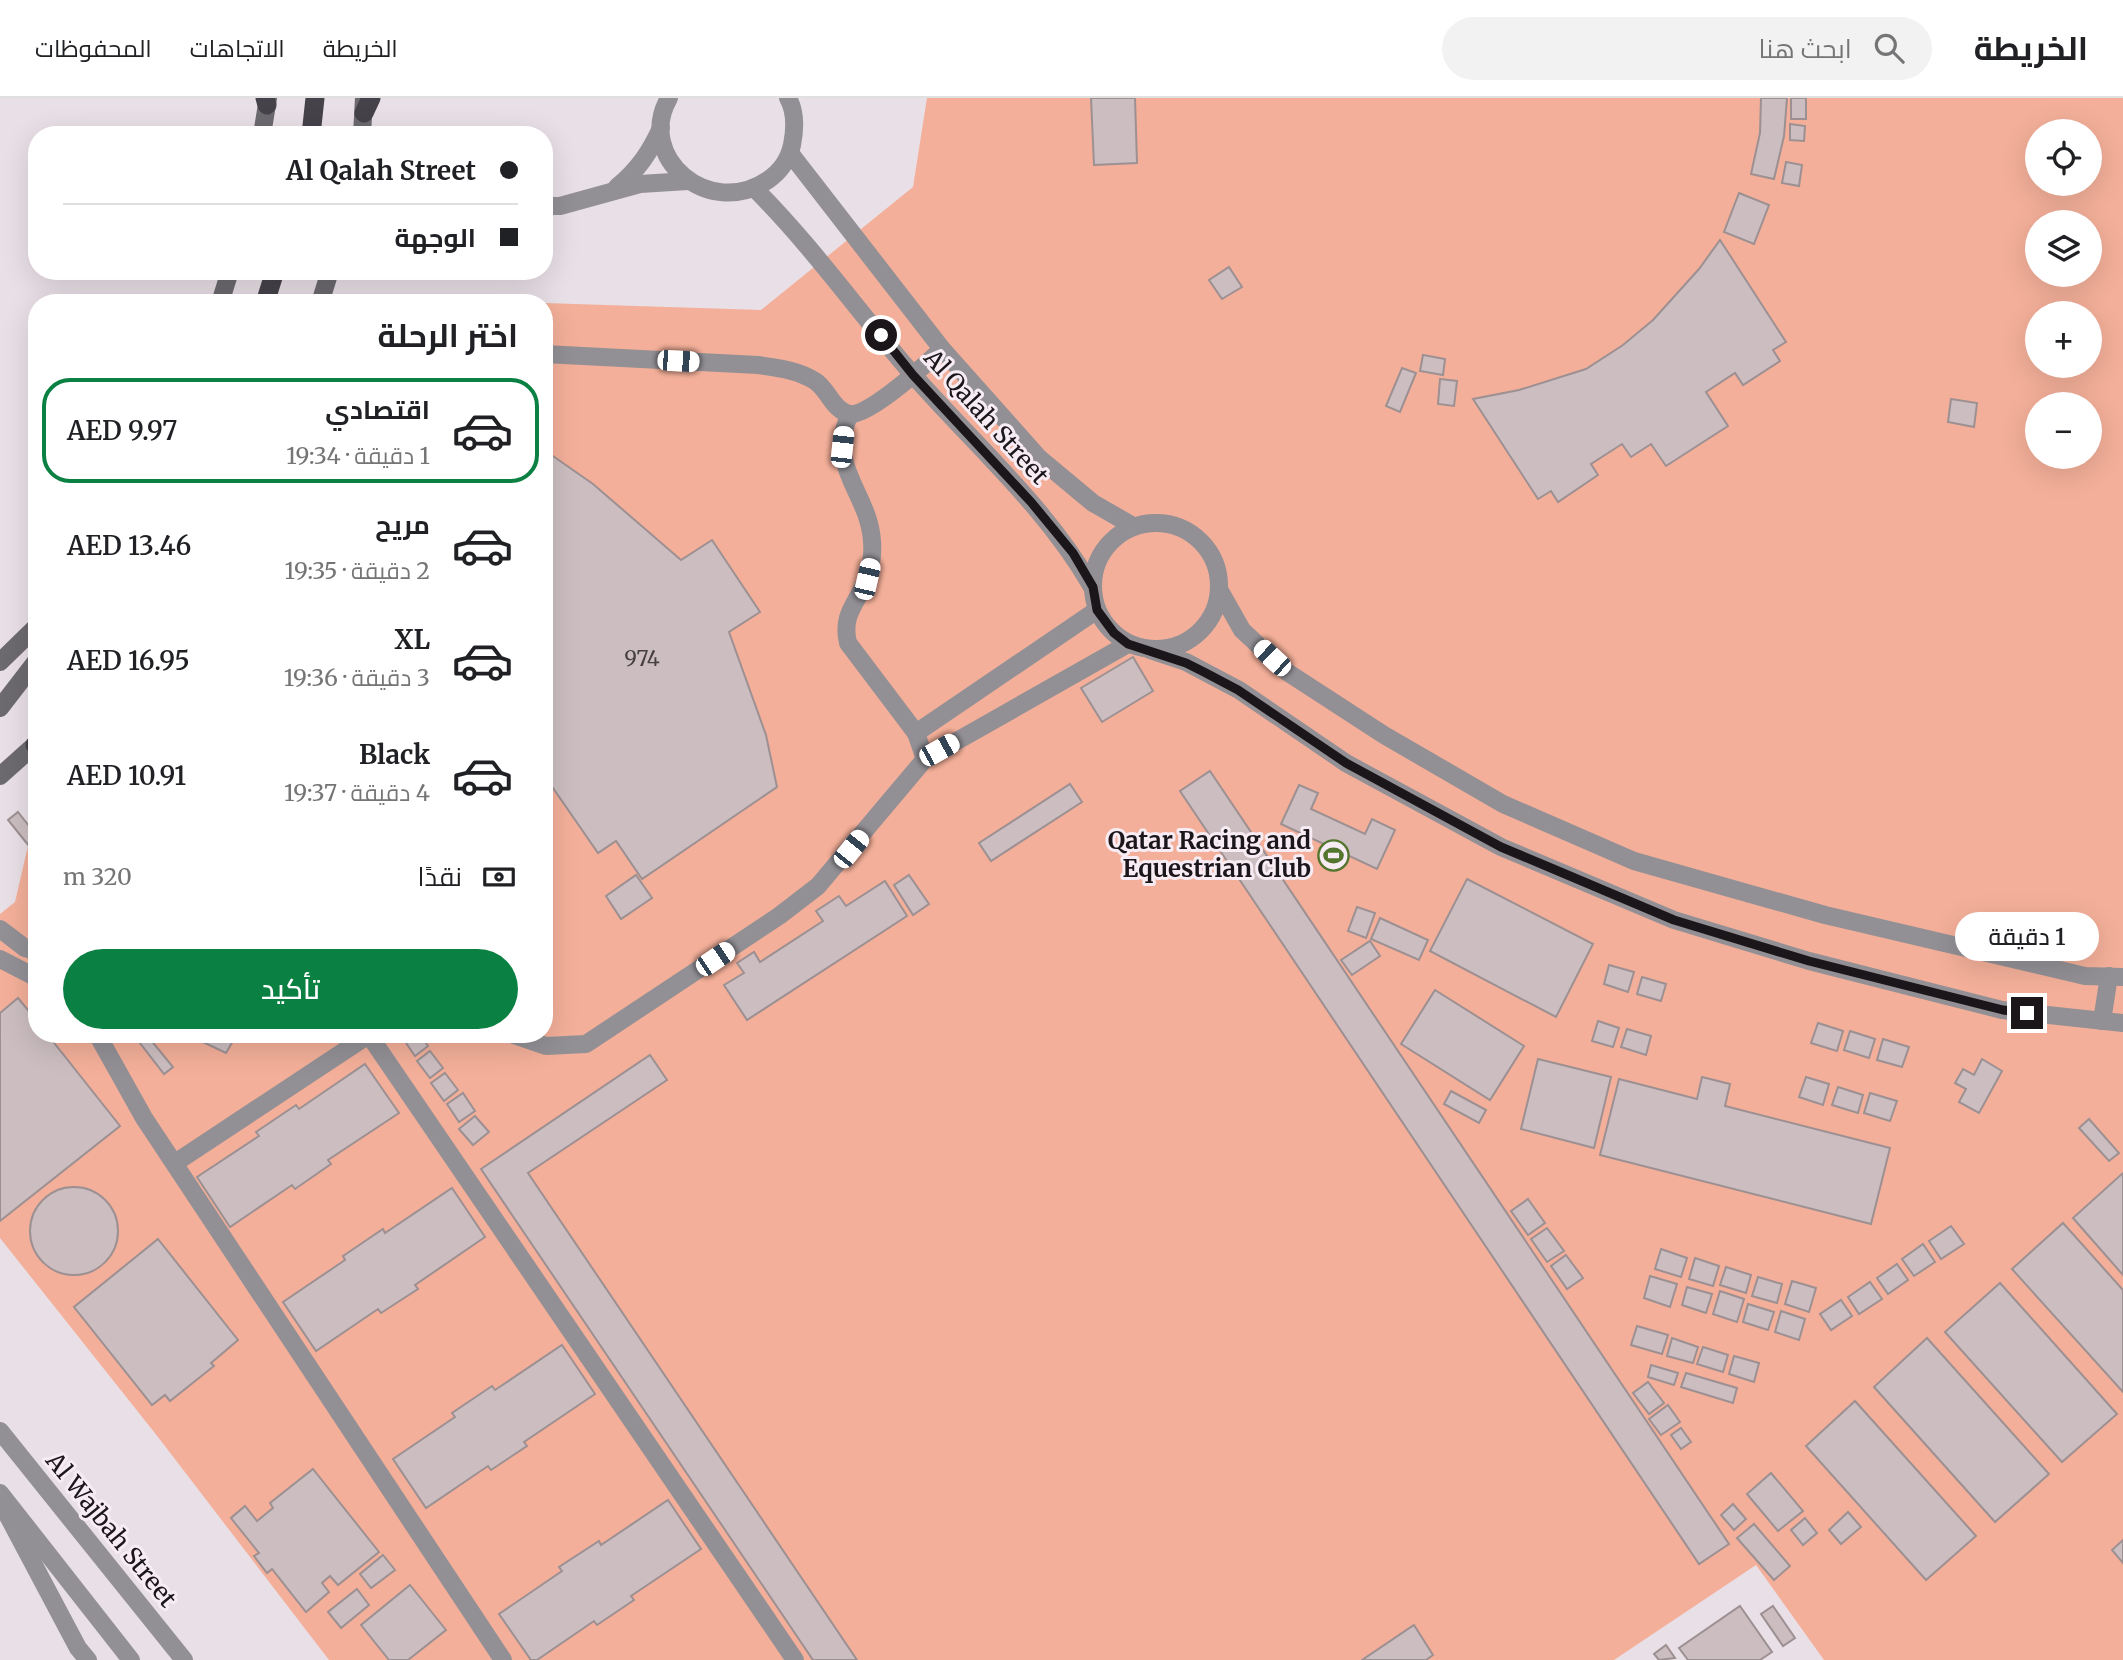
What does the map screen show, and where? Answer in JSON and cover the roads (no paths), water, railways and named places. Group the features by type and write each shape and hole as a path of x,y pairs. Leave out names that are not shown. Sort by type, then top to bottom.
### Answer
{"highway":[{"path":"312,126 315,98"}],"main road":[{"path":"263,126 267,100"},
{"path":"0,662 28,635"},
{"path":"0,708 28,672"},
{"path":"0,776 28,750"}],"street":[{"path":"612,191 633,174 649,153 661,128 669,98"},
{"path":"661,128 664,148 673,166 688,181 709,191 732,194 755,189 776,175 790,153 795,128 790,100"},
{"name":"Al Qalah Street","path":"790,153 942,349 1039,458 1093,503 1133,526"},
{"path":"553,206 665,181 688,181"},
{"name":"Al Qalah Street","path":"755,189 787,221 913,375 1031,502 1073,553 1093,587"},
{"path":"553,354 758,365 793,370 817,382 839,408 850,414 863,412 913,375 942,349"},
{"path":"850,414 844,428 842,447 848,475 871,524 872,546 867,579 851,607 846,633 848,643 916,733 925,759"},
{"path":"1150,650 1175,648 1198,636 1213,616 1220,591 1217,566 1204,543 1183,528 1158,522 1133,526 1111,540 1097,562 1093,587 1097,610 1114,633 1128,644 1186,663 1238,690 1346,763 1501,847 1674,920 1809,961 2003,1010 2123,1023"},
{"path":"1220,591 1242,630 1287,672 1384,735 1503,804 1634,861 1825,915 2085,976 2116,977 2102,1021"},
{"path":"916,733 1097,610"},
{"path":"537,1043 546,1046 586,1044 779,916 818,886 925,759 1128,644"},
{"path":"0,929 28,949"},
{"path":"0,959 28,973"},
{"path":"102,1043 144,1118 503,1660"},
{"path":"174,1163 358,1043"},
{"path":"375,1043 795,1660"},
{"name":"Al Wajbah Street","path":"0,1431 184,1660"},
{"path":"0,1493 131,1660"},
{"path":"0,1501 78,1648 88,1660"}],"place":[{"name":"Qatar Racing and Equestrian Club","path":"1334,855"}]}
